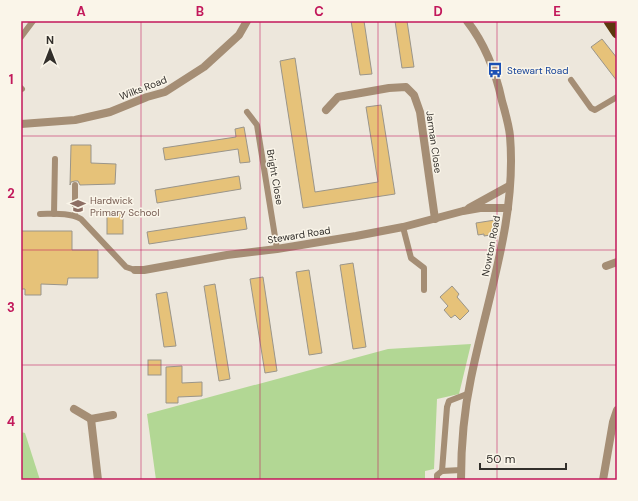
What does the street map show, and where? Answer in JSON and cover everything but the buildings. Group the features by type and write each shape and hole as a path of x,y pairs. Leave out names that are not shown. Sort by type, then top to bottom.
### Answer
{"highway":[{"path":"609,21 617,33"}],"street":[{"name":"Wilks Road","path":"21,124 75,120 110,112 147,97 165,92 204,67 239,35 247,21"},
{"name":"Nowton Road","path":"461,480 463,430 468,394 502,248 508,208 511,151 510,134 498,81 485,50 474,29 467,21"},
{"name":"Jarman Close","path":"326,110 338,97 389,88 406,87 414,95 420,112 434,219"},
{"name":"Steward Road","path":"463,211 509,186"},
{"name":"Steward Road","path":"136,270 144,270 228,255 277,249 403,226 480,208 508,208"},
{"path":"606,266 617,262"},
{"path":"74,409 91,419 112,415"},
{"path":"603,480 613,422 617,410"},
{"path":"91,419 98,480"}],"lane":[{"path":"21,37 33,21"},
{"path":"571,80 591,108 595,110 617,97"},
{"name":"Bright Close","path":"247,112 257,125 277,249"},
{"path":"54,214 55,159"},
{"path":"75,185 75,216"},
{"path":"40,214 75,216 88,225 126,267 136,270"},
{"path":"403,226 411,258 424,268 424,290"},
{"path":"442,471 446,407 449,401 468,394"},
{"path":"437,480 437,474 442,471 461,470"}],"green space":[{"path":"471,344 459,394 437,399 434,469 425,471 425,480 156,480 147,414 388,349"},
{"path":"21,432 25,433 40,480 21,480"}],"place":[{"name":"Stewart Road","path":"495,70"},
{"name":"Hardwick Primary School","path":"78,206"}]}
